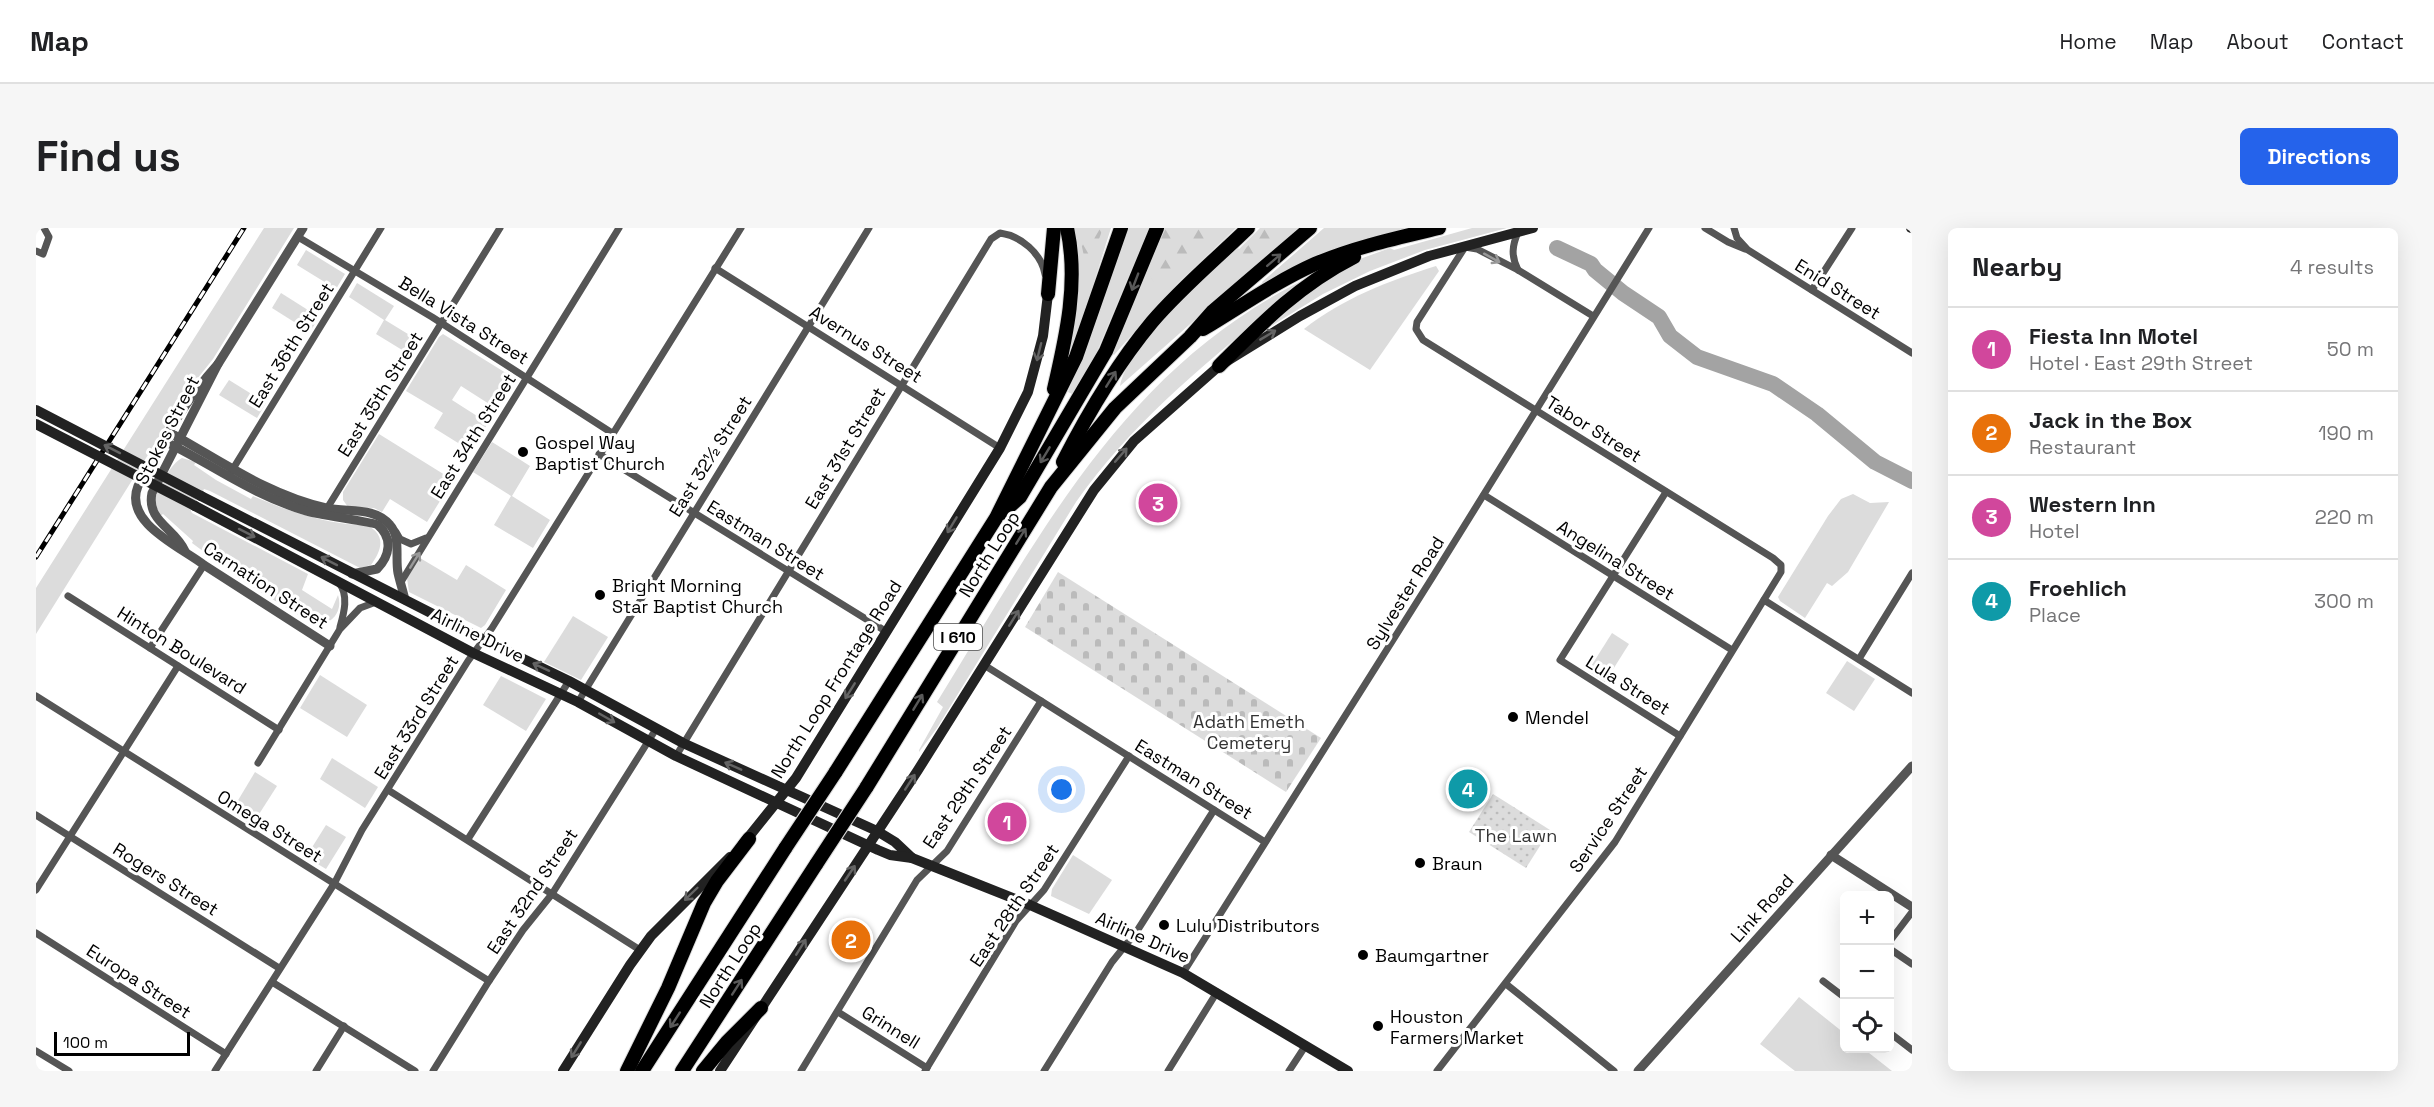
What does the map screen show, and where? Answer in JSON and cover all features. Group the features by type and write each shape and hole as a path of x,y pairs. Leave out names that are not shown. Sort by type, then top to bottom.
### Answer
{"highway":[{"path":"1048,294 1054,228"},
{"path":"1049,409 1070,317 1071,258 1067,228"},
{"name":"North Loop","path":"642,1071 836,773 996,518 1076,357 1121,228"},
{"path":"996,518 1020,497 1106,351 1158,228"},
{"path":"1051,487 1080,428 1130,351 1153,321 1248,228"},
{"name":"North Loop","path":"682,1071 866,788 1051,487 1115,408 1190,337 1213,311 1310,228"},
{"path":"1190,337 1243,303 1314,265 1358,248 1439,228"},
{"path":"1219,366 1269,316 1313,280 1356,257 1407,236"},
{"path":"627,1071 668,988 704,903 717,881 749,839"},
{"path":"704,1071 727,1042 761,1008"}],"main road":[{"path":"720,1071 868,846 1094,490 1134,441 1219,366 1300,316 1355,286 1420,260 1533,228"},
{"name":"North Loop Frontage Road","path":"563,1071 640,950 674,910 749,839 796,778 1000,448 1020,410 1034,375 1043,336 1048,294"},
{"name":"Airline Drive","path":"36,410 333,578 473,653 561,693 675,756 777,801 868,846 890,855 912,858 1030,905 1183,973 1348,1071"},
{"name":"Airline Drive","path":"36,424 352,573 586,689 656,729 877,831 895,842 912,858"}],"street":[{"path":"40,253 49,237 44,228"},
{"name":"East 36th Street","path":"230,473 381,228"},
{"name":"East 35th Street","path":"326,512 500,228"},
{"name":"East 34th Street","path":"401,582 619,228"},
{"name":"East 33rd Street","path":"215,1071 334,884 362,830 482,639 492,628 741,228"},
{"name":"East 32½ Street","path":"578,702 869,228"},
{"name":"Sylvester Road","path":"1183,973 1649,228"},
{"name":"Enid Street","path":"1705,228 1728,242 1748,250 1912,353"},
{"name":"Enid Street","path":"1734,228 1737,238 1748,250"},
{"path":"1812,290 1852,228"},
{"name":"Bella Vista Street","path":"300,232 355,270 528,377 612,433"},
{"name":"Stokes Street","path":"185,551 180,540 155,517 151,507 152,493 218,364 300,232"},
{"path":"1518,232 1512,248 1513,261 1518,270"},
{"name":"East 31st Street","path":"675,756 988,243 996,234 1012,237 1036,252 1043,263 1048,294"},
{"path":"1465,247 1477,249 1518,270 1593,316"},
{"name":"Tabor Street","path":"1465,247 1416,324 1420,337 1773,558 1782,568"},
{"name":"Avernus Street","path":"715,268 1000,448"},
{"name":"Stokes Street","path":"185,551 176,548 153,528 136,507 135,496 165,436 190,396 218,364"},
{"path":"165,436 281,503 375,523 389,543 388,556 378,569 352,573"},
{"name":"Eastman Street","path":"599,454 887,632"},
{"path":"1612,575 1666,492"},
{"name":"Angelina Street","path":"1484,495 1732,650"},
{"path":"326,512 378,515 400,539 411,544 429,537"},
{"path":"395,532 398,572 405,600"},
{"name":"Carnation Street","path":"185,551 330,646"},
{"path":"150,648 204,565"},
{"name":"Service Street","path":"1437,1071 1615,842 1782,568"},
{"path":"1859,659 1912,573"},
{"name":"Lula Street","path":"1612,575 1560,660 1680,736"},
{"path":"333,578 344,591 345,605 340,629"},
{"name":"Hinton Boulevard","path":"68,596 279,730"},
{"path":"1764,600 1912,693"},
{"path":"258,764 340,629 360,608 366,604 378,602"},
{"name":"Eastman Street","path":"984,664 1265,842"},
{"path":"36,890 178,666"},
{"path":"468,839 569,681"},
{"name":"Omega Street","path":"36,696 489,981"},
{"name":"East 29th Street","path":"801,1071 917,880 947,851 1041,701"},
{"name":"East 32nd Street","path":"433,1071 523,930 552,894 656,729"},
{"name":"East 28th Street","path":"926,1069 1016,921 1044,890 1129,756"},
{"name":"Link Road","path":"1638,1071 1912,766"},
{"path":"388,790 640,950"},
{"path":"1044,1071 1112,962 1143,922 1215,810"},
{"name":"Rogers Street","path":"36,815 279,968"},
{"path":"1831,855 1912,907"},
{"path":"1894,936 1912,912"},
{"name":"Europa Street","path":"36,933 226,1054"},
{"path":"1894,952 1912,963"},
{"path":"1823,981 1840,992"},
{"path":"272,982 415,1071"},
{"path":"1506,984 1614,1071"},
{"path":"1168,1071 1217,992"},
{"name":"Grinnell","path":"838,1012 926,1069"},
{"path":"316,1071 344,1026"},
{"path":"1894,1036 1912,1050"},
{"path":"1289,1071 1306,1045"},
{"path":"36,1051 69,1071"}],"green space":[{"path":"264,228 294,228 213,359 185,394 36,634 36,588"},
{"path":"1071,228 1111,228 1089,301 1069,356"},
{"path":"1078,228 1103,228 1090,264 1085,261"},
{"path":"1128,228 1149,228 1093,361 1062,412 1072,394 1068,392"},
{"path":"1165,228 1236,228 1178,283 1114,355 1113,349"},
{"path":"1165,228 1224,228 1172,278 1166,283 1157,285 1152,279 1150,264 1154,249"},
{"path":"1260,228 1299,228 1120,386 1126,369 1137,350 1152,331 1206,276"},
{"path":"1265,228 1285,228 1247,265 1241,253"},
{"path":"1324,228 1407,228 1375,237 1263,284 1262,282"},
{"path":"1472,228 1507,228 1425,250 1370,271 1323,294 1263,331 1279,313 1349,263 1390,248 1394,250"},
{"path":"306,250 345,274 336,289 297,265"},
{"path":"1436,266 1439,271 1370,370 1304,329 1334,308 1367,291"},
{"path":"1316,274 1187,380 1128,438 1101,469 1076,502 937,728 919,752 943,707 937,702 1013,577 1094,458 1140,404 1191,354 1249,311"},
{"path":"357,283 394,306 385,320 421,342 412,356 376,334 384,320 349,297"},
{"path":"281,293 319,317 310,332 272,308"},
{"path":"443,334 514,380 497,409 461,386 452,400 488,423 471,451 434,428 443,413 406,391"},
{"path":"229,380 266,403 257,418 219,395"},
{"path":"379,434 453,480 427,522 390,499 382,512 374,508 348,507 343,500 343,492"},
{"path":"492,442 530,466 512,496 550,520 533,548 494,525 511,496 473,472"},
{"path":"182,458 196,462 194,465 216,480 251,499 253,496 287,510 323,520 368,526 377,533 380,538 380,547 376,557 371,565 360,568 210,491 204,489 191,511 308,574 302,590 332,609 338,595 339,608 333,618 323,623 310,622 246,583 192,543 193,541 163,514 160,516 155,509 156,495 168,473"},
{"path":"1853,494 1870,503 1889,502 1848,572 1832,586 1827,583 1805,618 1780,601 1778,597 1828,516 1841,499"},
{"path":"420,558 457,580 466,565 506,590 485,625 481,628 409,592 407,578"},
{"name":"Adath Emeth Cemetery","path":"1058,572 1321,738 1286,792 1025,627"},
{"path":"573,616 608,637 581,680 544,662"},
{"path":"1612,633 1629,644 1605,682 1588,671"},
{"path":"1847,661 1875,679 1854,711 1826,693"},
{"path":"320,675 367,705 347,737 300,708"},
{"path":"501,676 546,699 526,731 483,705"},
{"path":"332,758 378,787 365,808 320,779"},
{"path":"255,772 277,786 252,825 231,812"},
{"name":"The Lawn","path":"1493,794 1550,830 1526,868 1469,832"},
{"path":"326,825 346,837 326,869 306,857"},
{"path":"1073,855 1112,880 1089,914 1051,896 1052,889"},
{"path":"1799,997 1840,1030 1840,1053 1869,1053 1892,1071 1795,1071 1760,1044"}],"waterway":[{"path":"1557,248 1591,264 1623,293 1659,317 1670,336 1697,357 1773,384 1817,414 1875,462 1912,481"}],"railway":[{"path":"36,557 244,228"}],"place":[{"name":"Gospel Way Baptist Church","path":"523,452"},
{"name":"Western Inn","path":"1158,503"},
{"name":"Bright Morning Star Baptist Church","path":"600,595"},
{"name":"Mendel","path":"1513,717"},
{"name":"Froehlich","path":"1468,789"},
{"name":"Fiesta Inn Motel","path":"1007,822"},
{"name":"Braun","path":"1420,863"},
{"name":"Lulu Distributors","path":"1164,925"},
{"name":"Jack in the Box","path":"851,940"},
{"name":"Baumgartner","path":"1363,955"},
{"name":"Houston Farmers Market","path":"1378,1026"}]}
